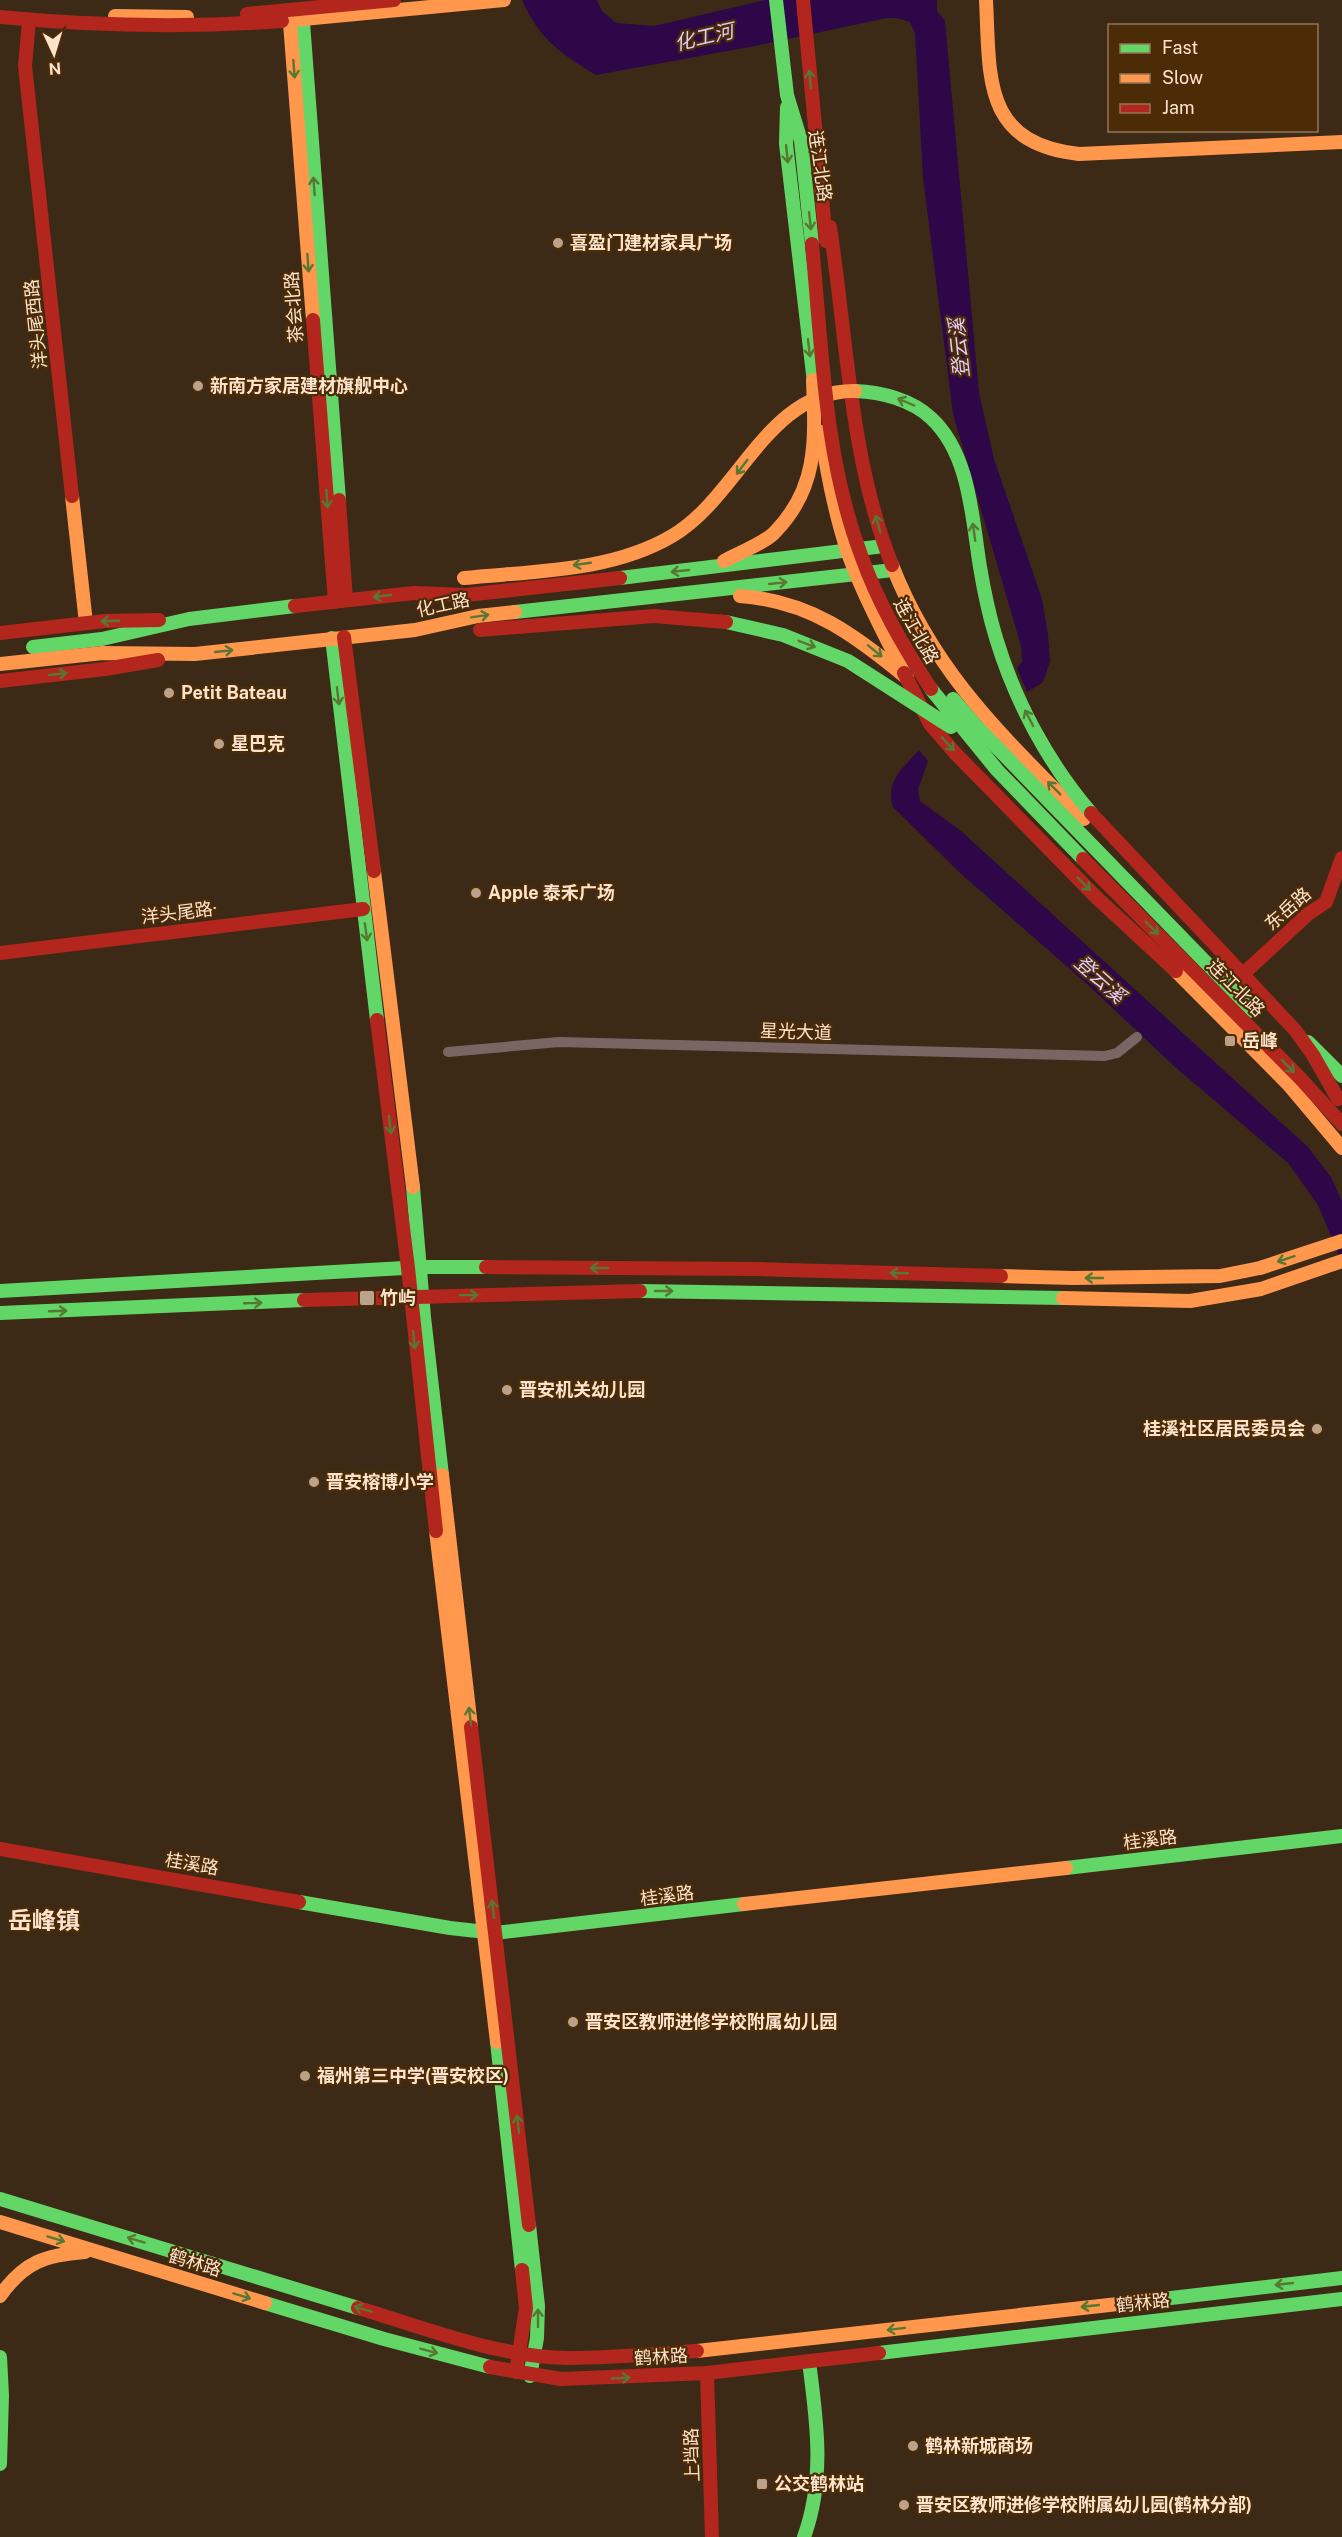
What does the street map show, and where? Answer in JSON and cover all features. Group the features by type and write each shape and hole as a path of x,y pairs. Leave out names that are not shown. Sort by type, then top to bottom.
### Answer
{"main road":[{"path":"0,8 76,15 181,17 296,15 394,0"},
{"path":"0,17 28,21 154,28 504,0"},
{"name":"连江北路","path":"776,0 787,96 801,141 819,243 851,472 872,553 891,600 909,633 948,692 978,728 1341,1096"},
{"name":"连江北路","path":"803,0 817,156 819,243 832,435 837,473 848,516 880,605 915,669 967,737 1342,1124"},
{"path":"986,0 988,42 995,98 1007,123 1025,138 1044,147 1079,154 1342,142"},
{"name":"茶会北路","path":"296,15 340,601"},
{"name":"洋头尾西路","path":"28,21 25,66 86,623"},
{"path":"787,96 786,144 813,380 828,478 848,552 857,575 874,615 930,724 1096,897 1189,983 1288,1084 1342,1148"},
{"path":"817,156 839,278 866,468 884,546 893,570 931,646 993,726 1288,1024 1341,1096"},
{"path":"711,567 770,538 804,493 814,444 813,380"},
{"path":"414,593 464,578 586,564 634,555 668,539 696,520 712,504 760,442 782,419 807,402 835,392 864,391 891,396 914,404 937,423 961,465 969,495 980,570 994,630 1010,676 1051,758 1070,787 1105,829 1298,1033 1342,1076"},
{"name":"化工路","path":"0,651 102,639 189,620 340,601 414,593 466,595 884,546"},
{"name":"化工路","path":"0,664 103,653 195,654 415,630 478,616 893,570"},
{"path":"641,598 746,596 786,603 814,613 837,625 866,644 907,678"},
{"path":"415,630 480,630 654,616 718,620 783,635 848,661 967,737"},
{"path":"0,633 86,623 189,620"},
{"path":"338,638 363,909 415,1267"},
{"path":"338,638 400,1060 417,1296 489,1933 526,2308 530,2376"},
{"path":"0,681 105,669 195,654"},
{"name":"东岳路","path":"1241,976 1308,914 1326,902 1342,858"},
{"path":"1326,902 1342,894"},
{"name":"洋头尾路·","path":"0,953 363,909"},
{"path":"1298,1033 1341,1096"},
{"path":"0,1291 415,1267 756,1269 1072,1278 1193,1278 1220,1276 1260,1268 1342,1241"},
{"path":"0,1313 417,1296 692,1292 1190,1301 1261,1289 1342,1261"},
{"name":"桂溪路","path":"0,1849 489,1933 1342,1836"},
{"name":"鹤林路","path":"0,2199 474,2343 527,2354 585,2357 719,2349 1342,2278"},
{"name":"鹤林路","path":"0,2222 384,2339 530,2376 584,2380 707,2373 809,2362 1342,2298"},
{"path":"0,2296 15,2276 38,2259 65,2254 101,2253"},
{"path":"516,2372 527,2354"},
{"path":"0,2357 2,2421 0,2464"},
{"path":"804,2537 816,2502 820,2468 809,2362"},
{"name":"上垱路","path":"707,2373 712,2537"}],"street":[{"name":"星光大道","path":"448,1052 567,1042 1105,1056 1118,1053 1137,1037"}],"water":[{"path":"522,0 597,0 602,11 616,23 654,26 765,0 937,0 937,11 945,21 979,393 994,459 1042,599 1050,661 1042,683 1027,692 1017,668 1022,662 1021,646 953,414 923,178 915,33 910,22 887,18 755,46 596,75 552,44 536,25"},
{"name":"登云溪","path":"919,750 928,761 918,790 920,801 961,831 1308,1147 1331,1177 1342,1201 1342,1263 1318,1205 1288,1163 1175,1067 1087,984 960,873 893,807 891,790 893,782"}],"traffic: fast":[{"path":"776,0 787,95 801,141 812,244"},
{"path":"302,9 339,500"},
{"path":"787,107 786,144 815,391"},
{"path":"855,391 886,395 915,406 931,418 944,433 954,450 967,488 985,594 1004,662 1034,730 1075,794 1091,813"},
{"path":"620,578 884,546"},
{"path":"515,612 893,570"},
{"path":"33,647 102,639 189,619 295,606"},
{"path":"726,622 783,635 848,661 951,727"},
{"path":"332,638 377,1020"},
{"path":"931,689 997,770 1083,859"},
{"path":"953,699 978,728 1253,1011"},
{"path":"1308,1042 1342,1076"},
{"path":"413,1187 424,1317 442,1475"},
{"path":"0,1291 422,1267 486,1267"},
{"path":"640,1291 1063,1298"},
{"path":"0,1313 304,1300"},
{"path":"1066,1868 1342,1836"},
{"path":"299,1902 450,1928 495,1933 744,1904"},
{"path":"497,2042 522,2270"},
{"path":"0,2199 358,2308"},
{"path":"529,2225 538,2306 537,2338 530,2376"},
{"path":"1154,2300 1342,2278"},
{"path":"879,2353 1342,2299"},
{"path":"265,2303 384,2339 490,2367"},
{"path":"0,2357 2,2395 0,2464"},
{"path":"804,2537 811,2515 817,2472 815,2406 809,2362"}],"traffic: slow":[{"path":"282,21 504,0"},
{"path":"986,0 989,55 998,102 1008,121 1024,136 1047,147 1079,154 1342,142"},
{"path":"289,10 313,320"},
{"path":"115,16 187,17"},
{"path":"724,561 759,544 776,531 800,497 807,479 814,441 813,380"},
{"path":"464,578 571,568 623,557 648,548 672,536 695,519 776,426 799,408 825,395 855,391"},
{"path":"821,432 832,493 848,553 867,599 904,673"},
{"path":"72,496 86,623"},
{"path":"892,565 909,604 929,640 951,672 999,732 1084,819"},
{"path":"740,596 765,599 810,613 850,634 907,678"},
{"path":"0,664 103,653 195,654 415,630 478,616 515,612"},
{"path":"374,871 413,1187"},
{"path":"1176,971 1288,1084 1342,1148"},
{"path":"1001,1276 1073,1278 1220,1276 1260,1268 1342,1241"},
{"path":"1063,1298 1190,1301 1261,1289 1342,1261"},
{"path":"442,1475 471,1727"},
{"path":"436,1531 497,2042"},
{"path":"744,1904 1066,1868"},
{"path":"0,2222 265,2303"},
{"path":"0,2296 18,2275 36,2262 58,2255 85,2252"},
{"path":"697,2351 1154,2300"}],"traffic: jam":[{"path":"247,14 394,0"},
{"path":"803,0 826,241"},
{"path":"0,17 141,25 211,25 282,21"},
{"path":"29,21 25,66 72,496"},
{"path":"830,227 858,441 878,525 892,565"},
{"path":"812,244 826,401 839,480 849,518 861,555 883,607 931,689"},
{"path":"313,320 335,602"},
{"path":"339,500 346,600"},
{"path":"295,606 414,593 466,595 620,578"},
{"path":"480,630 654,616 726,622"},
{"path":"0,633 105,621 159,620"},
{"path":"344,637 374,871"},
{"path":"0,681 105,669 158,660"},
{"path":"904,673 930,724 955,753 1096,897 1176,971"},
{"path":"1091,813 1295,1030 1313,1055 1338,1099"},
{"path":"1241,976 1308,914 1326,902 1342,858"},
{"path":"1083,859 1300,1078 1342,1124"},
{"path":"0,953 363,909"},
{"path":"377,1020 408,1268 436,1531"},
{"path":"486,1267 756,1269 1001,1276"},
{"path":"304,1300 640,1291"},
{"path":"471,1727 529,2225"},
{"path":"0,1849 299,1902"},
{"path":"516,2372 526,2308 522,2270"},
{"path":"358,2308 462,2340 515,2353 568,2358 697,2351"},
{"path":"490,2367 561,2379 707,2373 879,2353"},
{"path":"707,2373 712,2537"}],"place":[{"name":"喜盈门建材家具广场","path":"558,243"},
{"name":"新南方家居建材旗舰中心","path":"198,386"},
{"name":"Petit Bateau","path":"169,693"},
{"name":"星巴克","path":"219,744"},
{"name":"Apple 泰禾广场","path":"476,893"},
{"name":"岳峰","path":"1230,1041"},
{"name":"竹屿","path":"367,1298"},
{"name":"晋安机关幼儿园","path":"507,1390"},
{"name":"桂溪社区居民委员会","path":"1317,1429"},
{"name":"晋安榕博小学","path":"314,1482"},
{"name":"晋安区教师进修学校附属幼儿园","path":"573,2022"},
{"name":"福州第三中学(晋安校区)","path":"305,2076"},
{"name":"鹤林新城商场","path":"913,2446"},
{"name":"公交鹤林站","path":"762,2484"},
{"name":"晋安区教师进修学校附属幼儿园(鹤林分部)","path":"904,2505"}],"district":[{"name":"岳峰镇","path":"44,1921"}],"water label":[{"name":"化工河","path":"704,37"}]}
